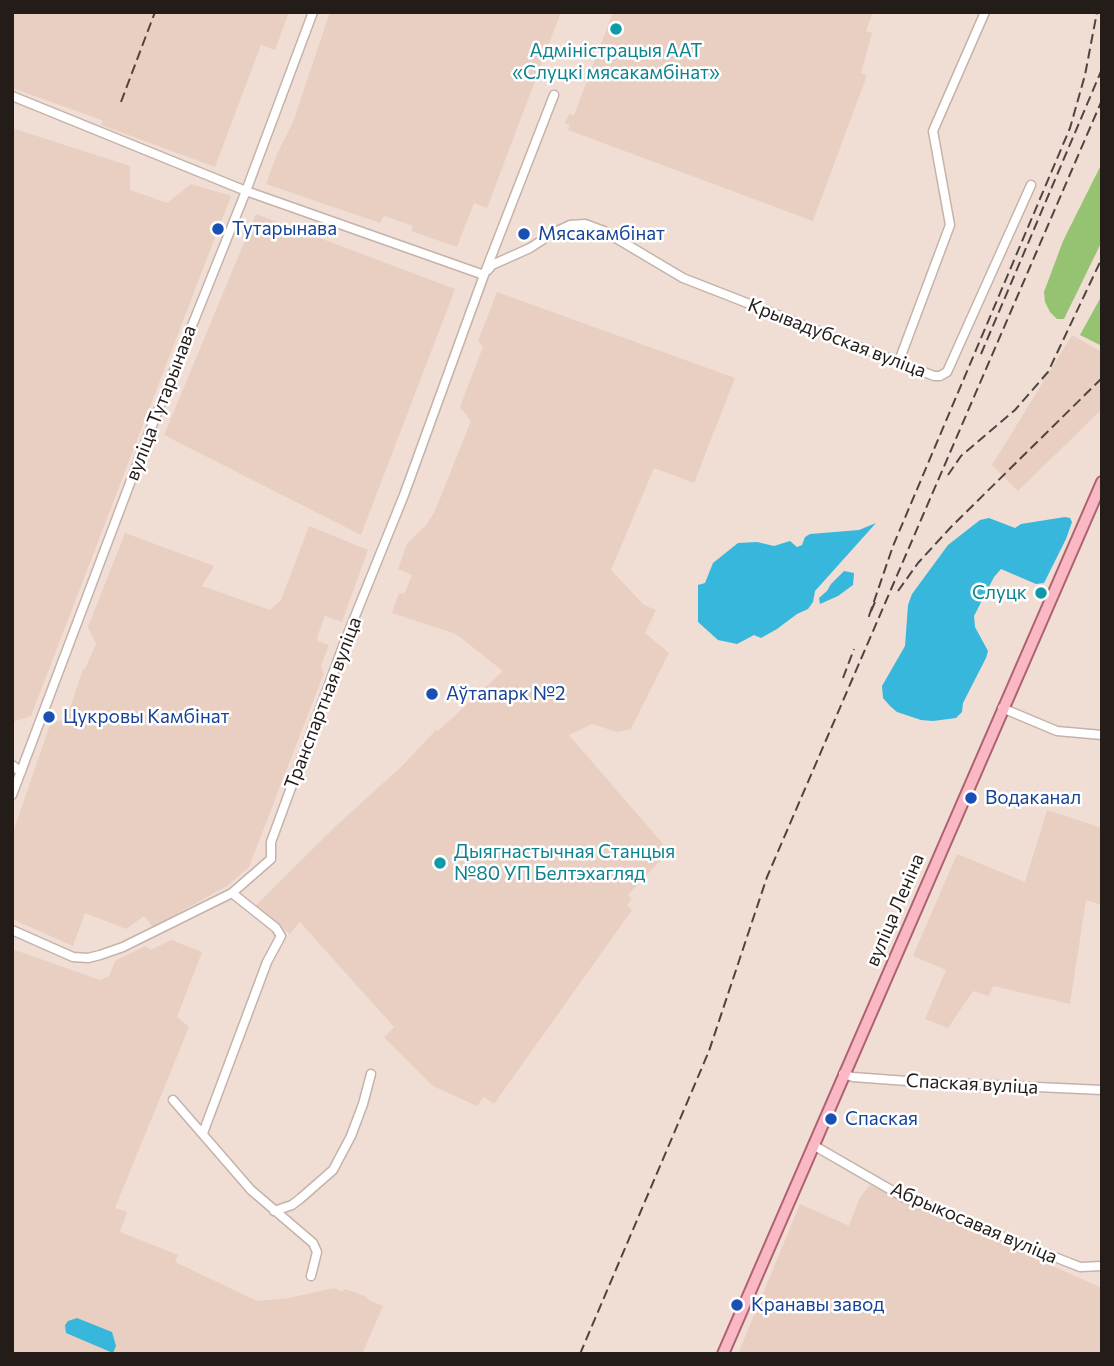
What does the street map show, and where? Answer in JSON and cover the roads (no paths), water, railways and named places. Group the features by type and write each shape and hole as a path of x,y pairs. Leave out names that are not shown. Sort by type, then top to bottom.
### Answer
{"main road":[{"name":"вуліца Леніна","path":"723,1354 1102,482"}],"street":[{"name":"вуліца Тутарынава","path":"12,795 313,12"},
{"path":"898,361 950,225 933,131 985,12"},
{"name":"Транспартная вуліца","path":"12,930 66,954 88,958 123,947 232,893 271,859 271,842 345,641 404,495 484,275 554,95"},
{"path":"12,96 246,191 484,275"},
{"name":"Крывадубская вуліца","path":"484,275 492,265 530,248 553,233 577,224 604,231 683,278 934,376 947,372 1031,184"},
{"path":"1002,708 1057,731 1102,736"},
{"path":"12,765 21,772"},
{"path":"203,1133 267,962 281,936 276,928 232,893"},
{"path":"274,1211 292,1205 333,1170 351,1136 371,1074"},
{"name":"Спаская вуліца","path":"844,1074 907,1081 1102,1090"},
{"path":"173,1100 251,1191 313,1243 317,1252 311,1276"},
{"name":"Абрыкосавая вуліца","path":"814,1145 905,1198 1080,1267 1102,1266"}],"water":[{"path":"1065,517 1072,522 1044,583 1036,584 1001,569 994,577 974,616 975,627 988,651 963,703 962,712 956,718 921,720 897,712 890,706 883,698 882,686 905,646 908,605 912,594 948,545 980,520 989,518 1015,528 1021,524"},
{"path":"876,523 815,591 813,602 808,609 761,638 754,635 737,644 718,640 698,622 698,585 705,583 713,563 738,543 757,542 774,546 790,541 797,547 802,545 805,537 810,534 859,530"},
{"path":"844,571 854,573 853,585 820,604 819,598"},
{"path":"77,1318 112,1332 116,1346 113,1353 66,1333 65,1325"}],"railway":[{"path":"121,102 155,12"},
{"path":"875,602 869,616 893,546 1070,128 1085,75 1097,12"},
{"path":"981,354 1102,69"},
{"path":"580,1354 709,1051 767,877 1102,100"},
{"path":"948,475 961,456 1015,410 1048,372 1102,258"},
{"path":"898,591 918,563 951,527 1102,378"},
{"path":"843,678 854,649"}],"place":[{"name":"Адміністрацыя ААТ «Слуцкі мясакамбінат»","path":"616,29"},
{"name":"Тутарынава","path":"218,229"},
{"name":"Мясакамбінат","path":"524,234"},
{"name":"Слуцк","path":"1041,593"},
{"name":"Аўтапарк №2","path":"432,694"},
{"name":"Цукровы Камбінат","path":"49,717"},
{"name":"Водаканал","path":"971,798"},
{"name":"Дыягнастычная Станцыя №80 УП Белтэхагляд","path":"440,863"},
{"name":"Спаская","path":"831,1119"},
{"name":"Кранавы завод","path":"737,1305"}]}
